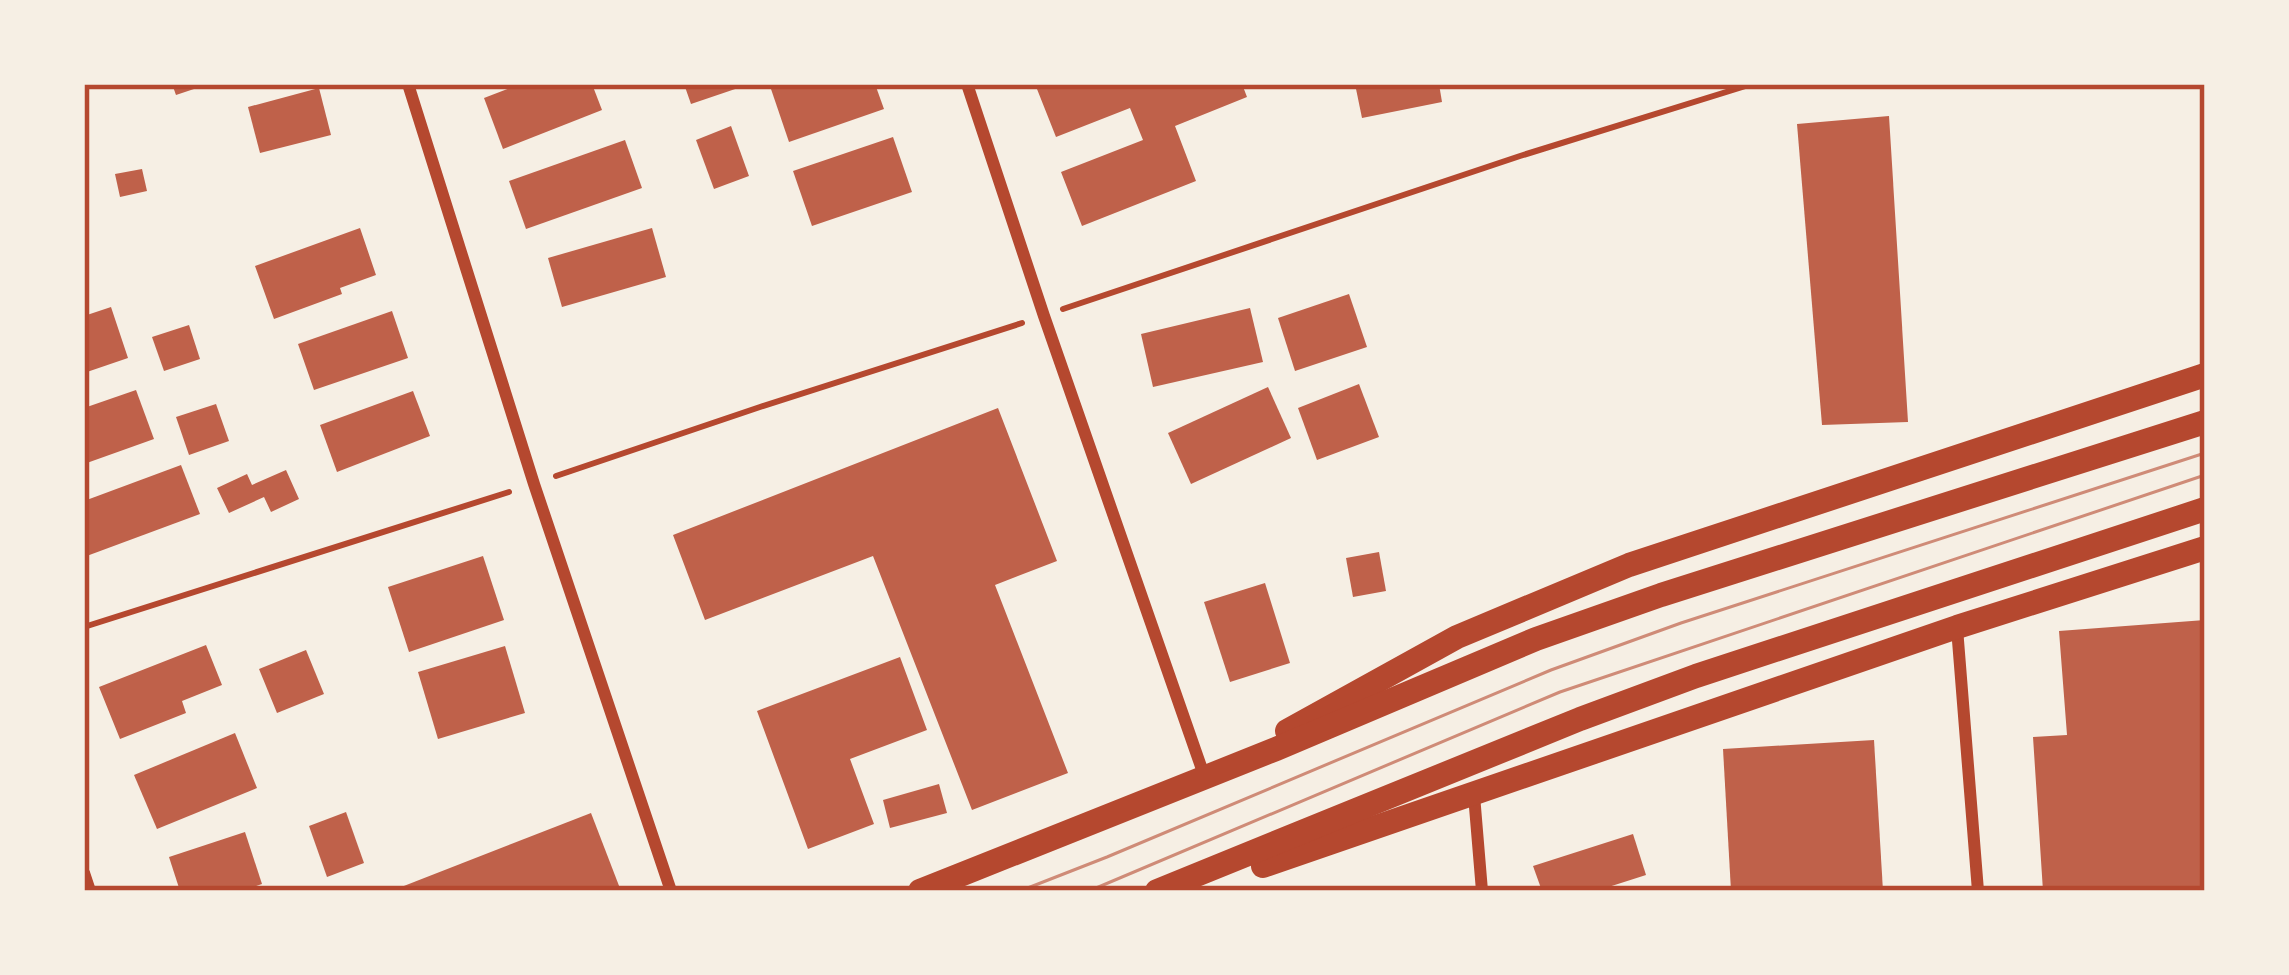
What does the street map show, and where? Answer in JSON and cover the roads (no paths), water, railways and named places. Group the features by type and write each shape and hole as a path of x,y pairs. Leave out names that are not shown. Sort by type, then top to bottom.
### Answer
{"main road":[{"path":"1205,778 1457,638 1563,591 1699,540 2205,374"},
{"path":"920,891 1536,639 2205,422"},
{"path":"1157,891 1696,676 2205,509"},
{"path":"1187,891 1957,627 2205,548"}],"street":[{"path":"408,84 534,484 670,891"},
{"path":"967,84 1205,778"},
{"path":"1957,627 1978,891"},
{"path":"1474,795 1482,891"},
{"path":"84,873 90,891"}],"tram line":[{"path":"1020,891 1551,670 1681,623 2205,453"},
{"path":"1089,891 1560,692 2205,475"}]}
